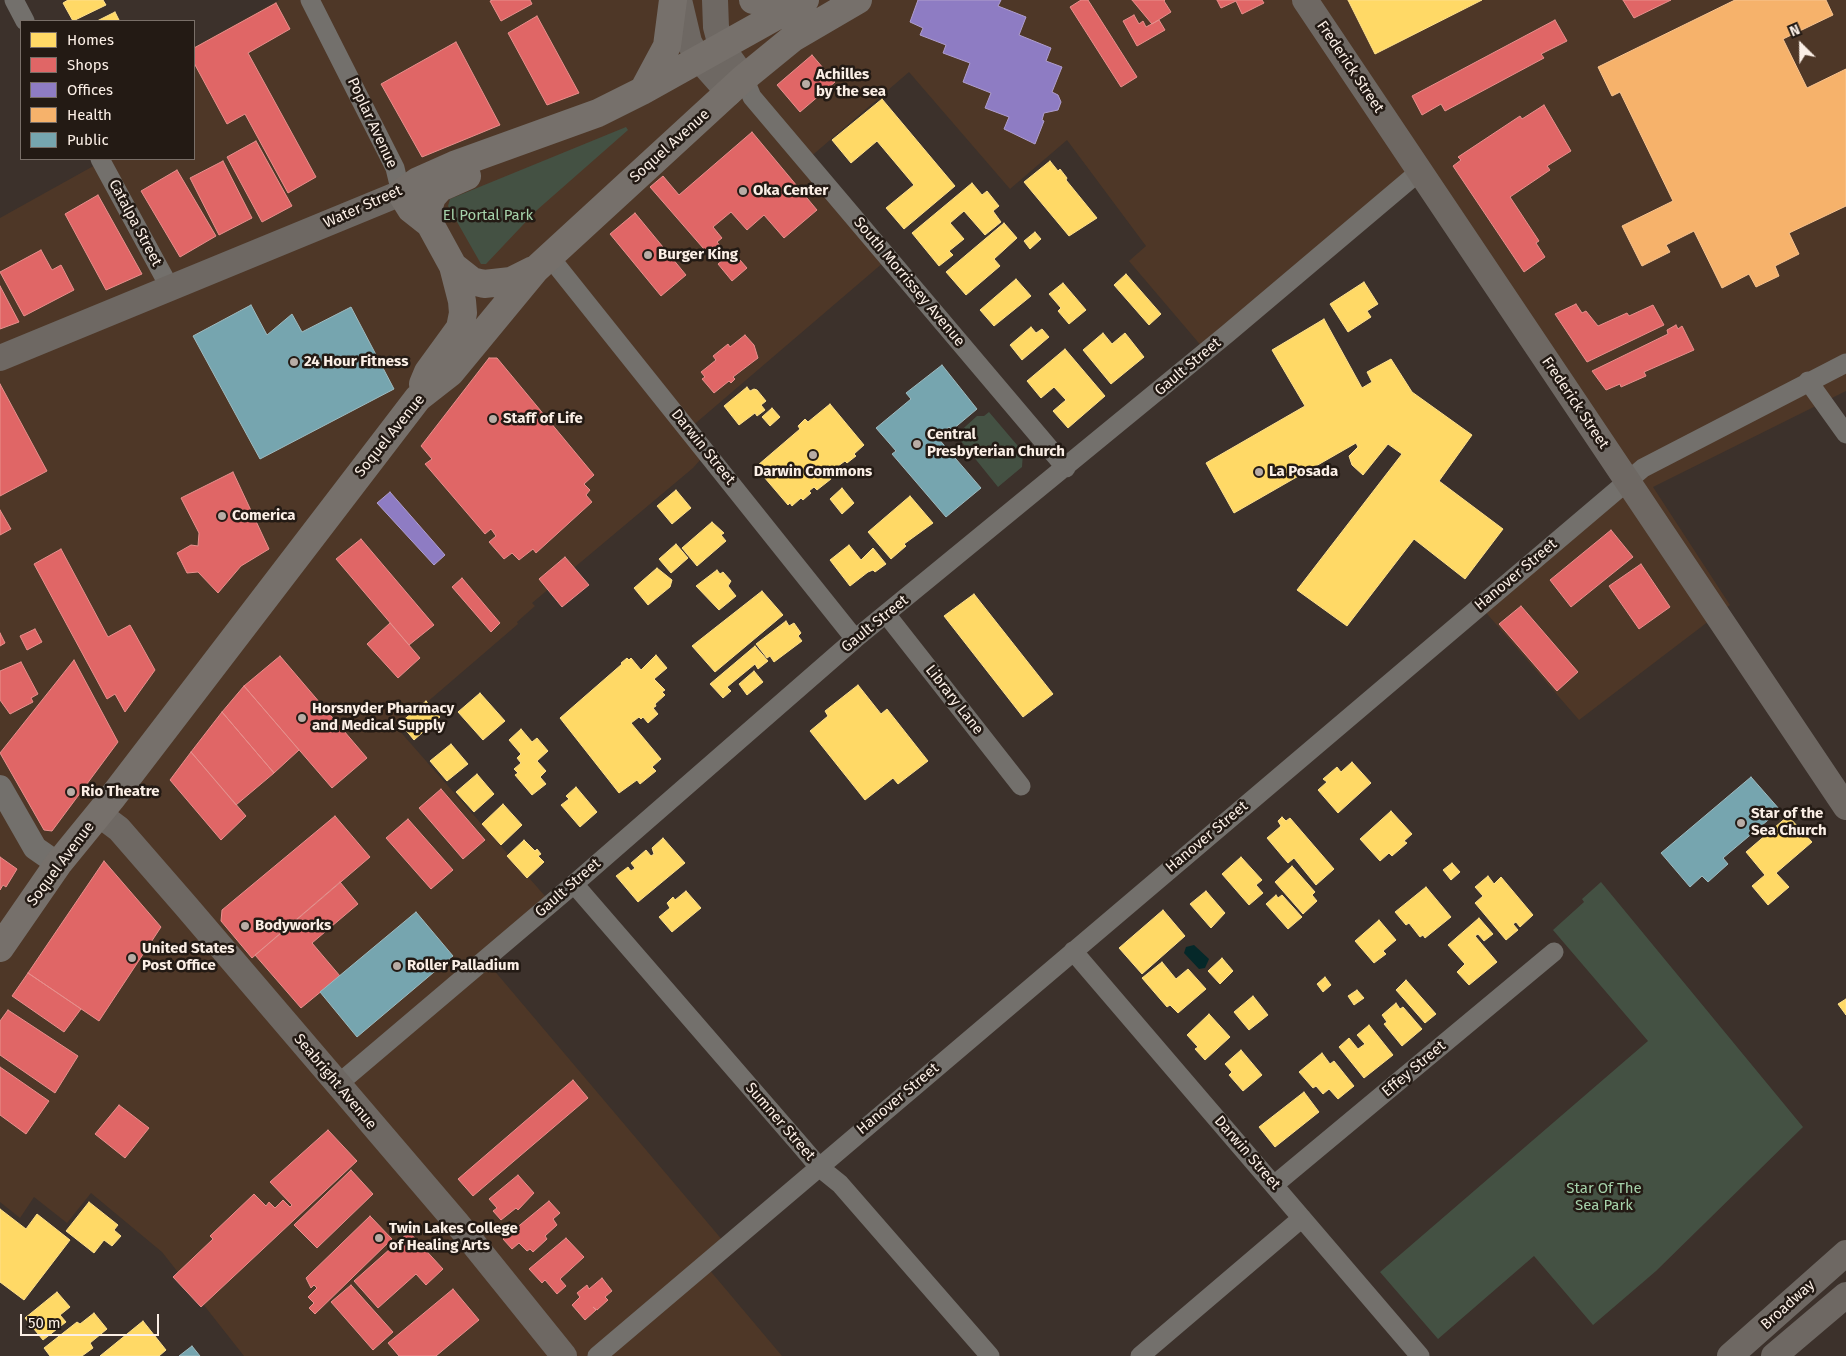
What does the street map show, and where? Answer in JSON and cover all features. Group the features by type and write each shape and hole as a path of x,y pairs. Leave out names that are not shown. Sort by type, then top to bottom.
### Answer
{"main road":[{"path":"642,91 667,46 673,0"},
{"path":"679,0 689,42 698,58 742,89"},
{"path":"715,0 716,26 721,46 742,89"},
{"path":"753,0 768,2 803,1"},
{"name":"Soquel Avenue","path":"0,948 58,864 99,814 418,398 450,372 495,315 542,263 742,89 793,38 858,0"},
{"name":"Frederick Street","path":"1305,0 1846,807"},
{"path":"721,46 803,1"},
{"name":"Water Street","path":"0,358 401,193 418,180 454,165 598,113 642,91 721,46"},
{"path":"430,224 428,210 432,198 440,188 451,182 567,138 598,113"},
{"name":"Poplar Avenue","path":"401,193 411,209 430,224 453,266"},
{"path":"453,266 472,281 484,284 511,281 542,263"},
{"path":"418,398 428,372 455,336 462,320 462,301 453,266"},
{"name":"Seabright Avenue","path":"99,814 119,829 456,1222 564,1356"},
{"name":"Broadway","path":"1730,1356 1846,1253"},
{"name":"Broadway","path":"1774,1356 1846,1296"}],"street":[{"path":"14,0 24,20"},
{"name":"Poplar Avenue","path":"310,0 395,168 401,193"},
{"name":"South Morrissey Avenue","path":"742,89 1066,468"},
{"name":"Catalpa Street","path":"101,160 170,288"},
{"name":"Gault Street","path":"337,1085 574,884 855,639 1066,468 1420,171"},
{"name":"Darwin Street","path":"542,263 855,639"},
{"name":"Hanover Street","path":"597,1356 1628,481 1651,463 1846,363"},
{"path":"1808,381 1846,434"},
{"name":"Library Lane","path":"886,614 1021,786"},
{"path":"0,787 36,848 58,864"},
{"name":"Sumner Street","path":"574,884 819,1167 840,1184 990,1356"},
{"name":"Darwin Street","path":"1073,951 1420,1356"},
{"name":"Effey Street","path":"1274,1185 1554,952"},
{"path":"1140,1356 1302,1218"}],"shaded area":[{"path":"279,0 1846,0 1846,391 1653,487 1730,605 1579,720 1482,608 1628,483 1422,173 1209,355 1129,261 1146,246 1067,140 1010,189 909,72 808,159 891,256 690,428 708,451 693,468 532,603 535,606 517,622 518,624 397,728 552,904 487,962 729,1248 707,1267 782,1356 244,1356 162,1252 91,1193 67,1223 34,1197 20,1218 0,1202 0,218 104,160 195,160 195,46"}],"green space":[{"name":"El Portal Park","path":"626,127 628,130 537,210 486,264 481,264 448,206 450,199"},
{"path":"989,412 1023,452 1022,467 998,487 956,435 977,416 984,416"},
{"name":"Star Of The Sea Park","path":"1601,882 1803,1127 1656,1271 1593,1325 1534,1256 1438,1339 1380,1272 1648,1041 1553,930 1584,902 1582,899"}],"water":[{"path":"1194,945 1209,959 1205,968 1199,969 1184,953 1186,947"}],"building: Homes":[{"path":"68,0 103,0 106,5 72,20 63,3"},
{"path":"1348,0 1482,0 1375,54"},
{"path":"115,12 119,20 99,20"},
{"path":"882,99 955,186 904,229 886,208 914,185 877,141 851,163 832,140"},
{"path":"1050,161 1058,171 1060,169 1067,178 1066,180 1097,218 1069,236 1024,182"},
{"path":"972,183 982,195 987,191 999,206 993,211 1001,222 985,235 964,211 950,223 964,239 949,251 953,255 939,266 912,233"},
{"path":"1004,223 1017,238 994,259 1000,266 966,295 946,272"},
{"path":"1035,232 1041,239 1030,249 1024,241"},
{"path":"1126,274 1161,314 1149,325 1114,285"},
{"path":"1016,279 1031,296 994,326 980,310"},
{"path":"1364,282 1378,304 1367,311 1371,317 1348,332 1330,304"},
{"path":"1063,283 1086,310 1069,324 1058,311 1061,308 1049,294"},
{"name":"La Posada","path":"1324,319 1362,388 1372,382 1367,372 1391,359 1412,392 1472,435 1439,481 1503,529 1465,579 1414,539 1347,626 1297,590 1402,454 1388,444 1363,475 1352,465 1349,456 1358,447 1356,443 1234,513 1206,463 1305,406 1272,350"},
{"path":"1031,327 1036,333 1042,329 1049,337 1022,360 1010,345"},
{"path":"1103,333 1112,344 1125,333 1144,357 1111,384 1083,350"},
{"path":"1065,349 1105,396 1068,428 1053,411 1066,400 1054,387 1041,398 1027,381"},
{"path":"747,387 750,391 757,390 766,401 761,405 765,410 757,416 755,413 739,425 724,406"},
{"name":"Darwin Commons","path":"830,404 864,445 854,454 856,456 834,469 836,471 829,476 831,479 817,490 814,487 809,491 811,493 803,500 801,498 792,506 790,503 788,505 758,470 761,468 758,465 800,429 798,426 805,419 808,422"},
{"path":"772,408 780,417 770,426 762,417"},
{"path":"842,488 854,503 842,514 830,499"},
{"path":"676,490 691,508 672,524 657,506"},
{"path":"910,496 933,523 904,544 906,546 891,559 868,532"},
{"path":"712,522 724,533 721,535 726,541 697,566 682,548"},
{"path":"676,544 688,558 671,573 659,559"},
{"path":"849,545 861,560 873,548 886,564 875,572 873,570 868,572 850,586 830,560"},
{"path":"657,568 672,580 670,587 648,605 634,588"},
{"path":"717,570 720,574 723,572 731,581 728,586 736,596 719,610 696,586"},
{"path":"762,591 783,615 715,672 692,646"},
{"path":"974,594 1053,694 1023,717 944,616"},
{"path":"786,621 789,626 794,623 801,633 798,636 802,641 774,662 770,656 767,658 756,644"},
{"path":"755,646 768,661 758,669 755,664 727,687 731,691 723,698 710,684"},
{"path":"656,655 667,668 654,679 665,690 662,692 665,695 653,708 658,714 648,723 643,717 641,719 639,717 631,723 661,759 652,767 656,771 640,784 637,780 619,793 560,718 627,658 629,660 631,658 641,670"},
{"path":"754,671 763,682 747,695 739,684"},
{"path":"858,685 881,714 887,709 928,761 898,784 893,778 865,800 810,731 828,716 825,711"},
{"path":"480,693 505,721 483,740 458,712"},
{"path":"426,701 440,717 414,740 400,723"},
{"path":"521,729 532,742 537,738 548,751 537,761 546,771 540,777 546,784 532,795 515,775 518,773 514,769 521,763 517,758 521,754 509,740"},
{"path":"451,744 468,764 447,781 430,761"},
{"path":"1352,762 1371,783 1338,813 1318,790 1327,782 1323,779 1337,767 1341,772"},
{"path":"477,774 494,794 474,812 456,792"},
{"path":"576,787 597,812 580,827 561,805 569,799 566,796"},
{"path":"503,804 522,825 501,845 482,824"},
{"path":"1391,811 1412,834 1404,841 1407,843 1392,856 1389,853 1380,861 1360,839"},
{"path":"1788,816 1812,842 1776,873 1789,887 1768,905 1752,886 1765,875 1746,852"},
{"path":"1282,817 1286,821 1290,818 1334,869 1316,885 1294,858 1288,863 1267,838 1281,826 1278,821"},
{"path":"663,838 685,863 638,902 616,876 628,867 631,871 635,868 631,863 646,850 651,856 654,854 652,848"},
{"path":"524,840 535,851 537,849 541,854 538,856 544,862 527,878 507,856"},
{"path":"1241,857 1262,880 1256,885 1263,893 1249,905 1222,874"},
{"path":"1452,863 1460,872 1451,880 1443,870"},
{"path":"1292,866 1315,892 1312,895 1317,901 1303,914 1275,882"},
{"path":"1488,876 1494,884 1501,877 1533,915 1520,927 1516,922 1513,924 1518,930 1506,940 1475,903 1483,896 1475,887"},
{"path":"1426,887 1451,917 1425,938 1423,935 1420,937 1409,923 1406,925 1395,912"},
{"path":"686,891 701,908 672,932 659,917 670,908 667,903 673,897 675,900"},
{"path":"1206,891 1225,913 1211,928 1190,904"},
{"path":"1276,895 1278,898 1282,895 1302,917 1288,929 1266,904"},
{"path":"1163,910 1185,936 1142,974 1119,948"},
{"path":"1479,918 1493,934 1484,941 1478,934 1475,936 1497,962 1469,985 1457,972 1465,964 1448,945"},
{"path":"1379,920 1396,940 1383,951 1386,954 1374,963 1355,941"},
{"path":"1222,958 1233,971 1220,984 1208,971"},
{"path":"1162,962 1176,979 1188,969 1206,989 1178,1013 1170,1005 1167,1007 1142,978"},
{"path":"1325,977 1331,985 1323,992 1317,984"},
{"path":"1406,980 1436,1014 1425,1023 1396,990"},
{"path":"1357,990 1364,998 1354,1005 1348,996"},
{"path":"1253,996 1268,1015 1249,1030 1234,1012"},
{"path":"1846,999 1846,1015 1838,1004"},
{"path":"1396,1003 1400,1009 1403,1007 1422,1029 1402,1046 1384,1024 1387,1022 1382,1015"},
{"path":"1209,1014 1230,1037 1205,1060 1195,1049 1198,1047 1187,1035"},
{"path":"1369,1025 1393,1055 1364,1078 1339,1047 1349,1038 1358,1049 1365,1044 1357,1035"},
{"path":"1241,1050 1262,1075 1243,1091 1229,1075 1232,1072 1225,1064"},
{"path":"1322,1053 1330,1064 1334,1061 1354,1086 1338,1099 1329,1089 1323,1094 1316,1086 1313,1088 1299,1072"},
{"path":"1304,1092 1319,1112 1275,1147 1259,1127"},
{"path":"89,1202 118,1225 114,1230 121,1236 112,1246 104,1240 94,1253 66,1231"},
{"path":"0,1209 26,1229 37,1214 70,1240 24,1300 0,1282"},
{"path":"57,1292 70,1307 60,1315 66,1322 43,1340 25,1318"},
{"path":"94,1313 107,1329 90,1343 93,1348 82,1356 50,1356 44,1348 77,1322 80,1324"},
{"path":"143,1321 166,1350 159,1356 100,1356"}],"building: Shops":[{"path":"530,0 532,4 501,21 490,1"},
{"path":"1081,0 1088,0 1137,77 1121,87 1070,7"},
{"path":"1132,0 1165,0 1171,12 1152,24"},
{"path":"1217,0 1262,0 1264,3 1242,14 1236,1 1221,8"},
{"path":"1623,0 1671,0 1634,18"},
{"path":"276,3 290,29 248,53 316,177 288,193 245,114 227,124 195,65 195,47"},
{"path":"1134,15 1139,24 1143,21 1146,27 1159,20 1165,30 1137,46 1123,21"},
{"path":"537,16 579,93 547,105 508,33"},
{"path":"1555,20 1567,41 1541,54 1544,58 1445,111 1441,104 1422,115 1412,96"},
{"path":"456,42 500,125 422,157 381,84"},
{"name":"Achilles by the sea","path":"812,55 835,82 800,112 777,85"},
{"path":"1544,105 1571,151 1547,166 1550,170 1510,197 1539,241 1536,243 1545,257 1524,272 1453,166 1461,160 1458,157 1520,116 1522,119"},
{"name":"Oka Center","path":"752,132 817,210 784,238 764,215 747,230 731,212 713,227 722,238 717,242 721,247 710,256 650,187 663,176 679,195"},
{"path":"256,141 292,206 262,222 227,157"},
{"path":"223,161 252,218 219,235 190,178"},
{"path":"177,170 216,236 180,257 141,191"},
{"path":"98,195 142,274 106,290 65,214"},
{"name":"Burger King","path":"635,213 686,275 661,296 610,234"},
{"path":"41,250 52,270 61,265 74,290 24,316 0,272"},
{"path":"733,252 747,268 732,281 718,264"},
{"path":"0,286 19,322 0,329"},
{"path":"1576,304 1582,313 1586,311 1598,326 1627,313 1629,316 1653,305 1664,325 1587,362 1555,314"},
{"path":"1676,325 1678,329 1682,326 1694,350 1644,372 1646,376 1621,387 1620,384 1606,390 1592,371 1668,334 1667,330"},
{"path":"745,335 754,345 758,358 733,377 735,379 731,383 729,381 714,393 702,379 705,377 701,372 716,360 713,356 728,344 730,347"},
{"path":"489,358 497,358 594,475 584,484 590,490 586,495 592,502 536,553 533,549 519,560 512,553 504,559 489,542 496,536 491,529 485,534 425,464 432,459 421,446"},
{"path":"0,384 47,471 0,496"},
{"name":"Comerica","path":"233,472 269,549 241,566 218,593 198,572 187,573 177,553 191,545 198,546 199,533 181,498"},
{"path":"0,510 11,529 0,535"},
{"path":"1611,530 1633,557 1571,607 1550,580"},
{"path":"361,539 434,625 409,645 336,559"},
{"path":"61,549 108,637 130,625 155,670 125,712 115,694 107,699 34,564"},
{"path":"565,557 589,585 562,607 539,579"},
{"path":"1641,564 1670,607 1639,629 1609,586"},
{"path":"462,578 500,623 491,632 452,587"},
{"path":"1521,606 1578,672 1557,691 1499,624"},
{"path":"390,623 420,658 398,678 367,644"},
{"path":"35,629 42,642 27,650 20,636"},
{"path":"0,633 5,643 0,646"},
{"name":"Horsnyder Pharmacy and Medical Supply","path":"280,656 367,758 332,788 244,686"},
{"path":"74,660 118,742 52,831 44,830 0,753"},
{"path":"21,662 38,694 31,698 33,702 10,714 0,700 0,671"},
{"path":"244,686 299,750 274,773 222,712"},
{"path":"222,712 274,773 236,805 191,752"},
{"path":"191,752 246,816 221,840 170,780"},
{"path":"441,789 485,840 463,859 419,808"},
{"path":"335,816 370,857 252,958 221,921 222,910"},
{"path":"408,819 453,870 431,889 386,838"},
{"path":"0,857 17,869 6,887 3,885 0,890"},
{"path":"104,861 161,927 99,1021 28,973"},
{"path":"340,882 358,904 312,943 340,976 301,1008 255,955"},
{"path":"28,973 81,1009 64,1032 12,996"},
{"path":"8,1010 78,1056 55,1093 0,1055 0,1021"},
{"path":"0,1067 49,1101 26,1134 0,1115"},
{"path":"573,1080 588,1098 473,1196 458,1179"},
{"path":"119,1105 149,1128 125,1158 95,1134"},
{"path":"328,1130 357,1161 201,1307 173,1277 213,1239 210,1236 254,1194 266,1206 269,1202 275,1208 283,1200 290,1207 292,1205 270,1182"},
{"path":"351,1170 373,1194 317,1248 294,1225"},
{"path":"518,1175 534,1193 518,1210 516,1208 501,1220 493,1211 497,1208 489,1199"},
{"path":"549,1201 560,1213 553,1219 557,1225 545,1236 547,1239 533,1252 530,1249 527,1251 519,1243 512,1249 503,1239"},
{"path":"370,1216 392,1239 315,1314 309,1308 314,1303 308,1297 317,1288 314,1285 311,1288 306,1278"},
{"path":"409,1232 443,1269 426,1285 416,1274 378,1308 354,1281"},
{"path":"566,1238 584,1257 560,1279 566,1286 557,1294 545,1280 542,1283 529,1269"},
{"path":"602,1278 612,1291 605,1297 608,1300 597,1310 593,1307 596,1310 585,1320 572,1305 580,1297 577,1293 587,1285 589,1289"},
{"path":"351,1285 393,1332 373,1350 331,1302"},
{"path":"453,1289 479,1320 436,1356 399,1356 388,1343"}],"building: Offices":[{"path":"918,0 1001,0 998,6 1026,17 1019,35 1051,48 1046,61 1062,67 1052,92 1058,95 1061,102 1058,110 1044,113 1042,120 1044,121 1035,144 1004,129 1009,117 985,108 991,93 963,82 970,63 943,53 946,45 920,35 923,28 910,22"},
{"path":"390,492 445,555 434,565 377,503"}],"building: Health":[{"path":"1735,0 1826,0 1833,15 1783,39 1807,88 1846,69 1846,206 1789,233 1799,254 1775,266 1779,276 1756,287 1749,274 1722,288 1694,231 1666,245 1670,252 1642,266 1622,226 1673,201 1620,92 1612,96 1598,67"}],"building: Public":[{"name":"24 Hour Fitness","path":"251,305 267,335 292,314 302,332 351,307 394,389 260,459 193,336"},
{"name":"Central Presbyterian Church","path":"942,365 977,409 952,430 949,427 937,437 981,488 946,517 892,454 896,451 876,428 911,399 906,393"},
{"path":"1751,777 1780,810 1723,858 1728,864 1708,882 1702,876 1690,887 1661,853"},
{"name":"Roller Palladium","path":"416,912 453,956 357,1037 320,992"},
{"path":"192,1346 200,1356 179,1356"}],"place":[{"name":"Achilles by the sea","path":"806,84"},
{"name":"Oka Center","path":"743,191"},
{"name":"Burger King","path":"648,255"},
{"name":"24 Hour Fitness","path":"294,362"},
{"name":"Staff of Life","path":"493,419"},
{"name":"Central Presbyterian Church","path":"917,444"},
{"name":"Darwin Commons","path":"813,455"},
{"name":"La Posada","path":"1259,472"},
{"name":"Comerica","path":"222,516"},
{"name":"Horsnyder Pharmacy and Medical Supply","path":"302,718"},
{"name":"Rio Theatre","path":"71,792"},
{"name":"Star of the Sea Church","path":"1741,823"},
{"name":"Bodyworks","path":"245,926"},
{"name":"United States Post Office","path":"132,958"},
{"name":"Roller Palladium","path":"397,966"},
{"name":"Twin Lakes College of Healing Arts","path":"379,1238"}]}
